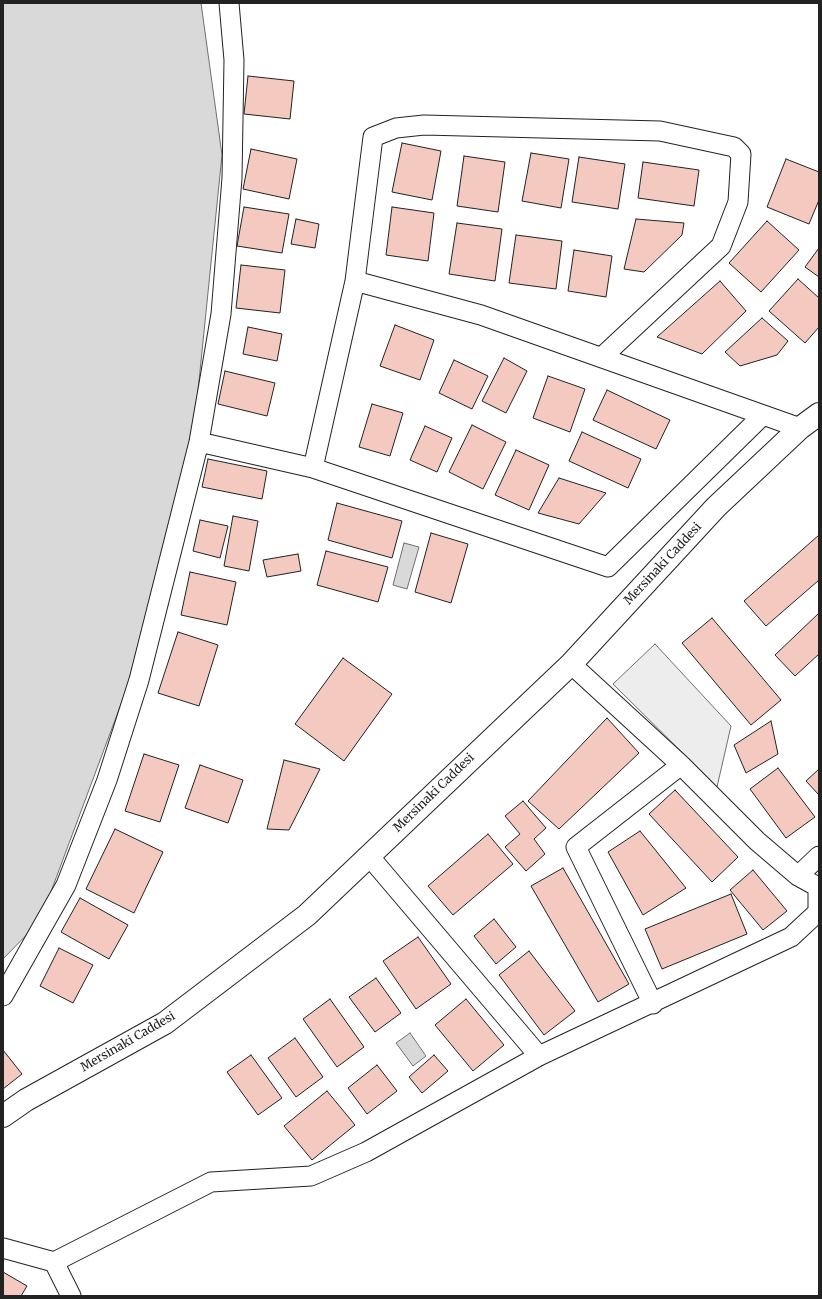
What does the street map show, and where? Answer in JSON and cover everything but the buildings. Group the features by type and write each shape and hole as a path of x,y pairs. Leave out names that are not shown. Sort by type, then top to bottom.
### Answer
{"street":[{"path":"3,996 66,886 107,780 139,680 199,442 221,314 232,178 234,60 229,3"},
{"path":"313,468 356,281 373,137 396,128 424,125 660,131 734,147 741,154 738,202 721,246 602,357"},
{"path":"356,281 481,315 800,428"},
{"path":"199,442 313,468 608,567 763,415"},
{"name":"Mersinaki Caddesi","path":"3,1116 26,1100 165,1023 307,915 571,664 716,507 800,428 819,415"},
{"path":"3,1248 54,1262 211,1182 311,1176 366,1152 539,1056 653,1004 792,937 818,912 818,887 798,876 757,841 680,765 571,664"},
{"path":"653,1004 576,847 680,765"},
{"path":"369,856 539,1056"},
{"path":"798,876 819,856"},
{"path":"54,1262 71,1296"}],"shaded area":[{"path":"3,3 201,3 222,155 183,538 40,921 3,959"},
{"path":"404,543 419,547 407,589 393,585"},
{"path":"655,644 731,726 717,787 613,684"},
{"path":"410,1033 426,1056 413,1066 396,1043"}]}
